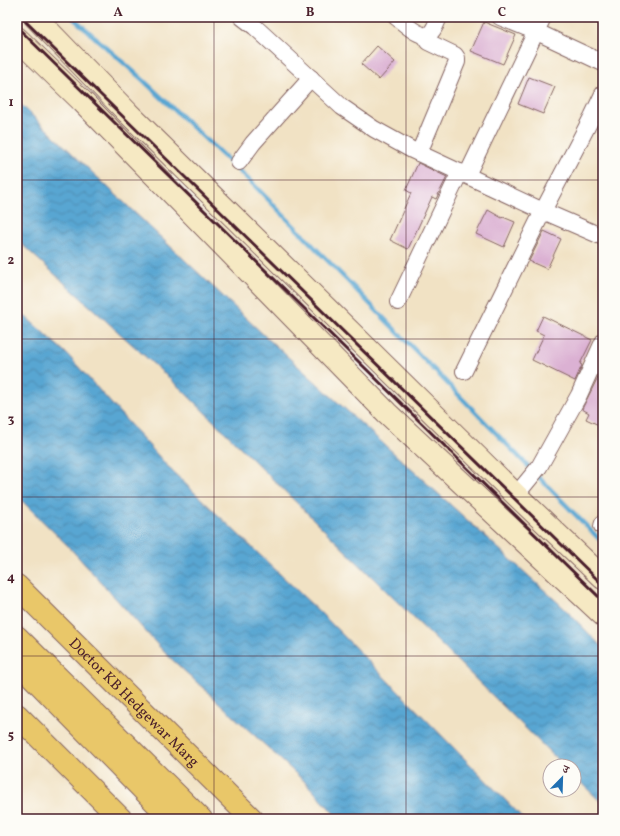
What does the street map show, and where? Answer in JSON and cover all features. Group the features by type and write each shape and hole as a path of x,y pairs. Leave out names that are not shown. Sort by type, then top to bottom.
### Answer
{"highway":[{"name":"Doctor KB Hedgewar Marg","path":"17,586 252,819"},
{"path":"17,637 201,819"},
{"path":"17,661 172,819"},
{"path":"17,715 121,819"}],"main road":[{"path":"35,17 128,114 528,480 603,578"},
{"path":"17,38 88,108 387,413 603,615"}],"street":[{"path":"242,17 255,27 342,107 374,129 463,174 603,236"},
{"path":"396,17 424,36 428,42 455,55 457,58 457,62 419,153"},
{"path":"424,36 432,32 439,17"},
{"path":"500,17 537,32 603,63"},
{"path":"398,302 537,32 543,17"},
{"path":"239,162 253,143 311,78"},
{"path":"464,371 603,94"},
{"path":"528,480 597,372 603,342"}],"water":[{"path":"17,101 265,336 564,608 603,648 603,804 582,784 582,758 556,758 181,389 17,240"},
{"path":"17,309 66,353 172,471 325,617 524,819 339,819 305,782 165,653 69,547 17,496"}],"building":[{"path":"484,22 516,35 503,64 471,51"},
{"path":"377,46 395,62 379,80 361,64"},
{"path":"529,77 555,87 543,114 518,104"},
{"path":"418,163 447,177 436,199 432,197 408,249 390,240 411,193 406,190"},
{"path":"488,210 502,218 503,217 515,222 504,247 476,234"},
{"path":"544,231 561,239 547,269 529,261"},
{"path":"543,316 592,340 580,364 582,365 575,381 532,360 544,335 536,331"},
{"path":"598,377 603,379 603,427 586,419 589,413 582,409"}],"waterway":[{"path":"72,17 143,80 253,184 603,543"}],"railway":[{"path":"21,17 603,585"},
{"path":"17,27 603,601"}]}
